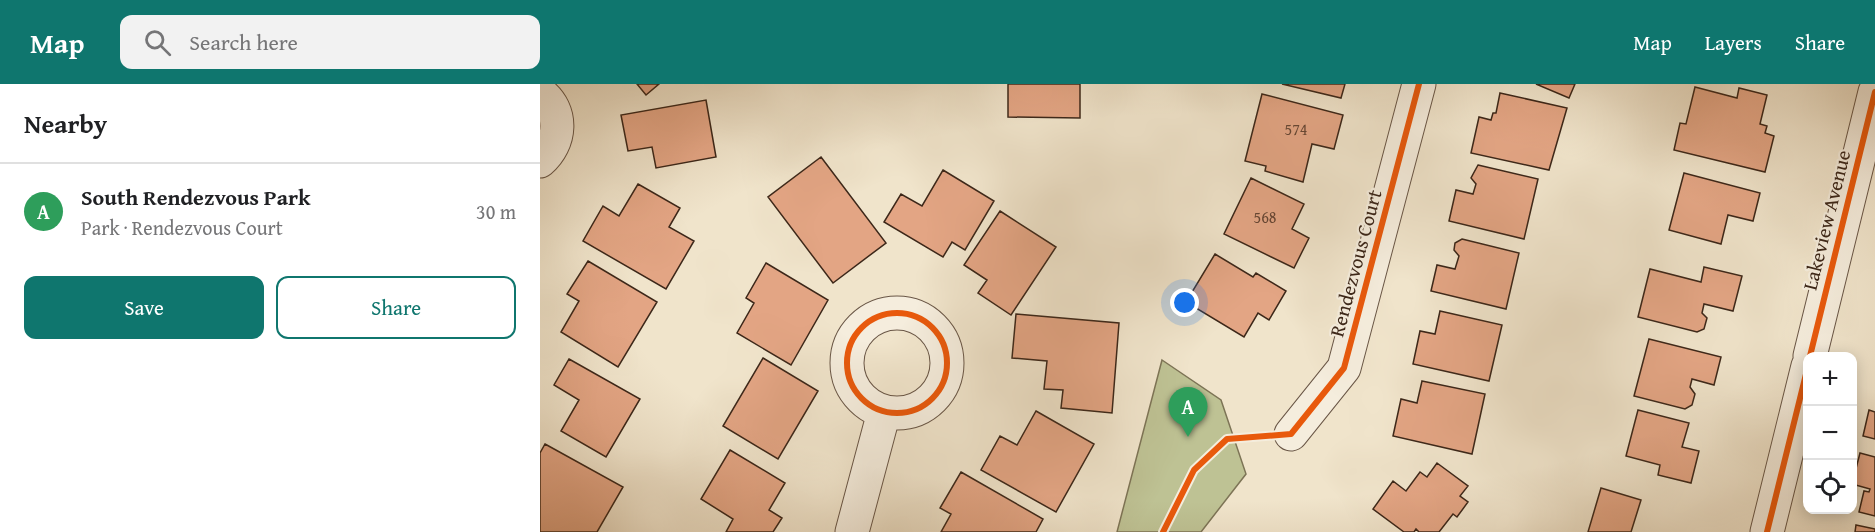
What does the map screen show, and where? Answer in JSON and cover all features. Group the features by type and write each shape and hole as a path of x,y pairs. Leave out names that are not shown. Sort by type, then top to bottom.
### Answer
{"street":[{"name":"Rendezvous Court","path":"1292,434 1344,368 1419,84"},
{"path":"540,93 554,111 558,125 555,140 548,154 540,161"},
{"name":"Lakeview Avenue","path":"1811,352 1870,93"},
{"path":"1767,532 1803,386"},
{"path":"852,532 884,412"}],"green space":[{"path":"1162,360 1221,400 1246,474 1201,532 1117,532"}],"building":[{"path":"637,84 659,84 646,95"},
{"path":"1008,84 1080,84 1080,118 1008,117"},
{"path":"1282,84 1345,84 1341,98"},
{"path":"1536,84 1575,84 1569,98"},
{"path":"1695,87 1737,98 1739,88 1767,95 1760,124 1767,126 1765,133 1774,136 1765,172 1674,150 1680,123 1686,124"},
{"path":"1500,93 1567,108 1549,170 1471,153 1479,117 1491,120 1493,113 1496,113"},
{"path":"1262,94 1343,115 1334,149 1312,144 1303,182 1265,171 1266,166 1245,161"},
{"path":"706,100 716,157 656,168 652,147 628,151 621,115"},
{"path":"821,157 886,243 833,283 768,197"},
{"path":"1478,165 1538,179 1524,239 1449,221 1456,190 1473,194 1476,184 1471,178"},
{"path":"943,170 994,201 965,250 952,242 943,257 884,222 901,194 922,206"},
{"path":"1684,173 1760,193 1753,221 1728,215 1721,244 1669,230"},
{"path":"1251,178 1304,204 1292,229 1309,238 1294,268 1224,234"},
{"path":"638,184 680,208 669,227 694,241 666,289 583,241 603,206 619,216"},
{"path":"1000,211 1056,247 1011,315 978,293 987,280 964,265"},
{"path":"1462,239 1519,253 1506,309 1431,291 1437,265 1455,269 1459,256 1454,250 1455,243"},
{"path":"1215,254 1253,277 1256,273 1286,291 1269,320 1258,313 1244,337 1186,302"},
{"path":"588,261 657,302 618,367 561,332 579,301 567,294"},
{"path":"766,263 828,300 791,365 737,333 754,303 746,298"},
{"path":"1704,267 1742,276 1733,311 1704,304 1702,313 1707,318 1704,329 1697,332 1638,317 1650,269 1701,282"},
{"path":"1440,311 1502,325 1489,381 1413,364 1420,331 1435,334"},
{"path":"1016,314 1119,323 1112,413 1061,408 1063,390 1044,389 1047,361 1012,358"},
{"path":"1649,339 1721,357 1714,385 1692,379 1690,387 1695,394 1692,405 1685,409 1634,396"},
{"path":"763,358 818,391 778,459 723,426"},
{"path":"569,359 640,399 606,457 561,431 579,400 554,385"},
{"path":"1422,381 1485,394 1472,454 1393,436 1401,399 1417,403"},
{"path":"1638,410 1689,423 1682,447 1699,451 1691,483 1658,475 1660,465 1626,456"},
{"path":"1869,410 1875,412 1875,439 1863,436"},
{"path":"1036,411 1094,444 1056,512 981,470 1000,436 1017,445"},
{"path":"545,444 623,487 597,532 540,532 540,453"},
{"path":"730,450 785,483 769,510 782,518 773,532 726,532 733,519 701,499"},
{"path":"1860,453 1875,457 1875,516 1859,512 1864,491 1869,492 1870,489 1857,485 1857,465"},
{"path":"1437,463 1468,486 1460,496 1468,502 1457,517 1453,514 1439,532 1419,532 1416,529 1414,532 1404,532 1373,509 1393,481 1406,491 1420,472 1427,477"},
{"path":"961,472 1043,519 1036,532 941,532 951,514 940,508"},
{"path":"1601,488 1641,500 1631,532 1588,532"},
{"path":"1856,525 1875,529 1875,532 1855,532"}],"cycle path":[{"path":"1163,532 1194,470 1227,439 1291,434 1344,368 1419,84"},
{"path":"1811,352 1875,92"},
{"path":"897,313 916,317 932,328 943,344 947,363 943,382 932,398 916,409 897,413 878,409 862,398 851,382 847,363 851,344 862,328 878,317 897,313"},
{"path":"1767,532 1803,386"}],"place":[{"name":"South Rendezvous Park","path":"1188,437"}]}
